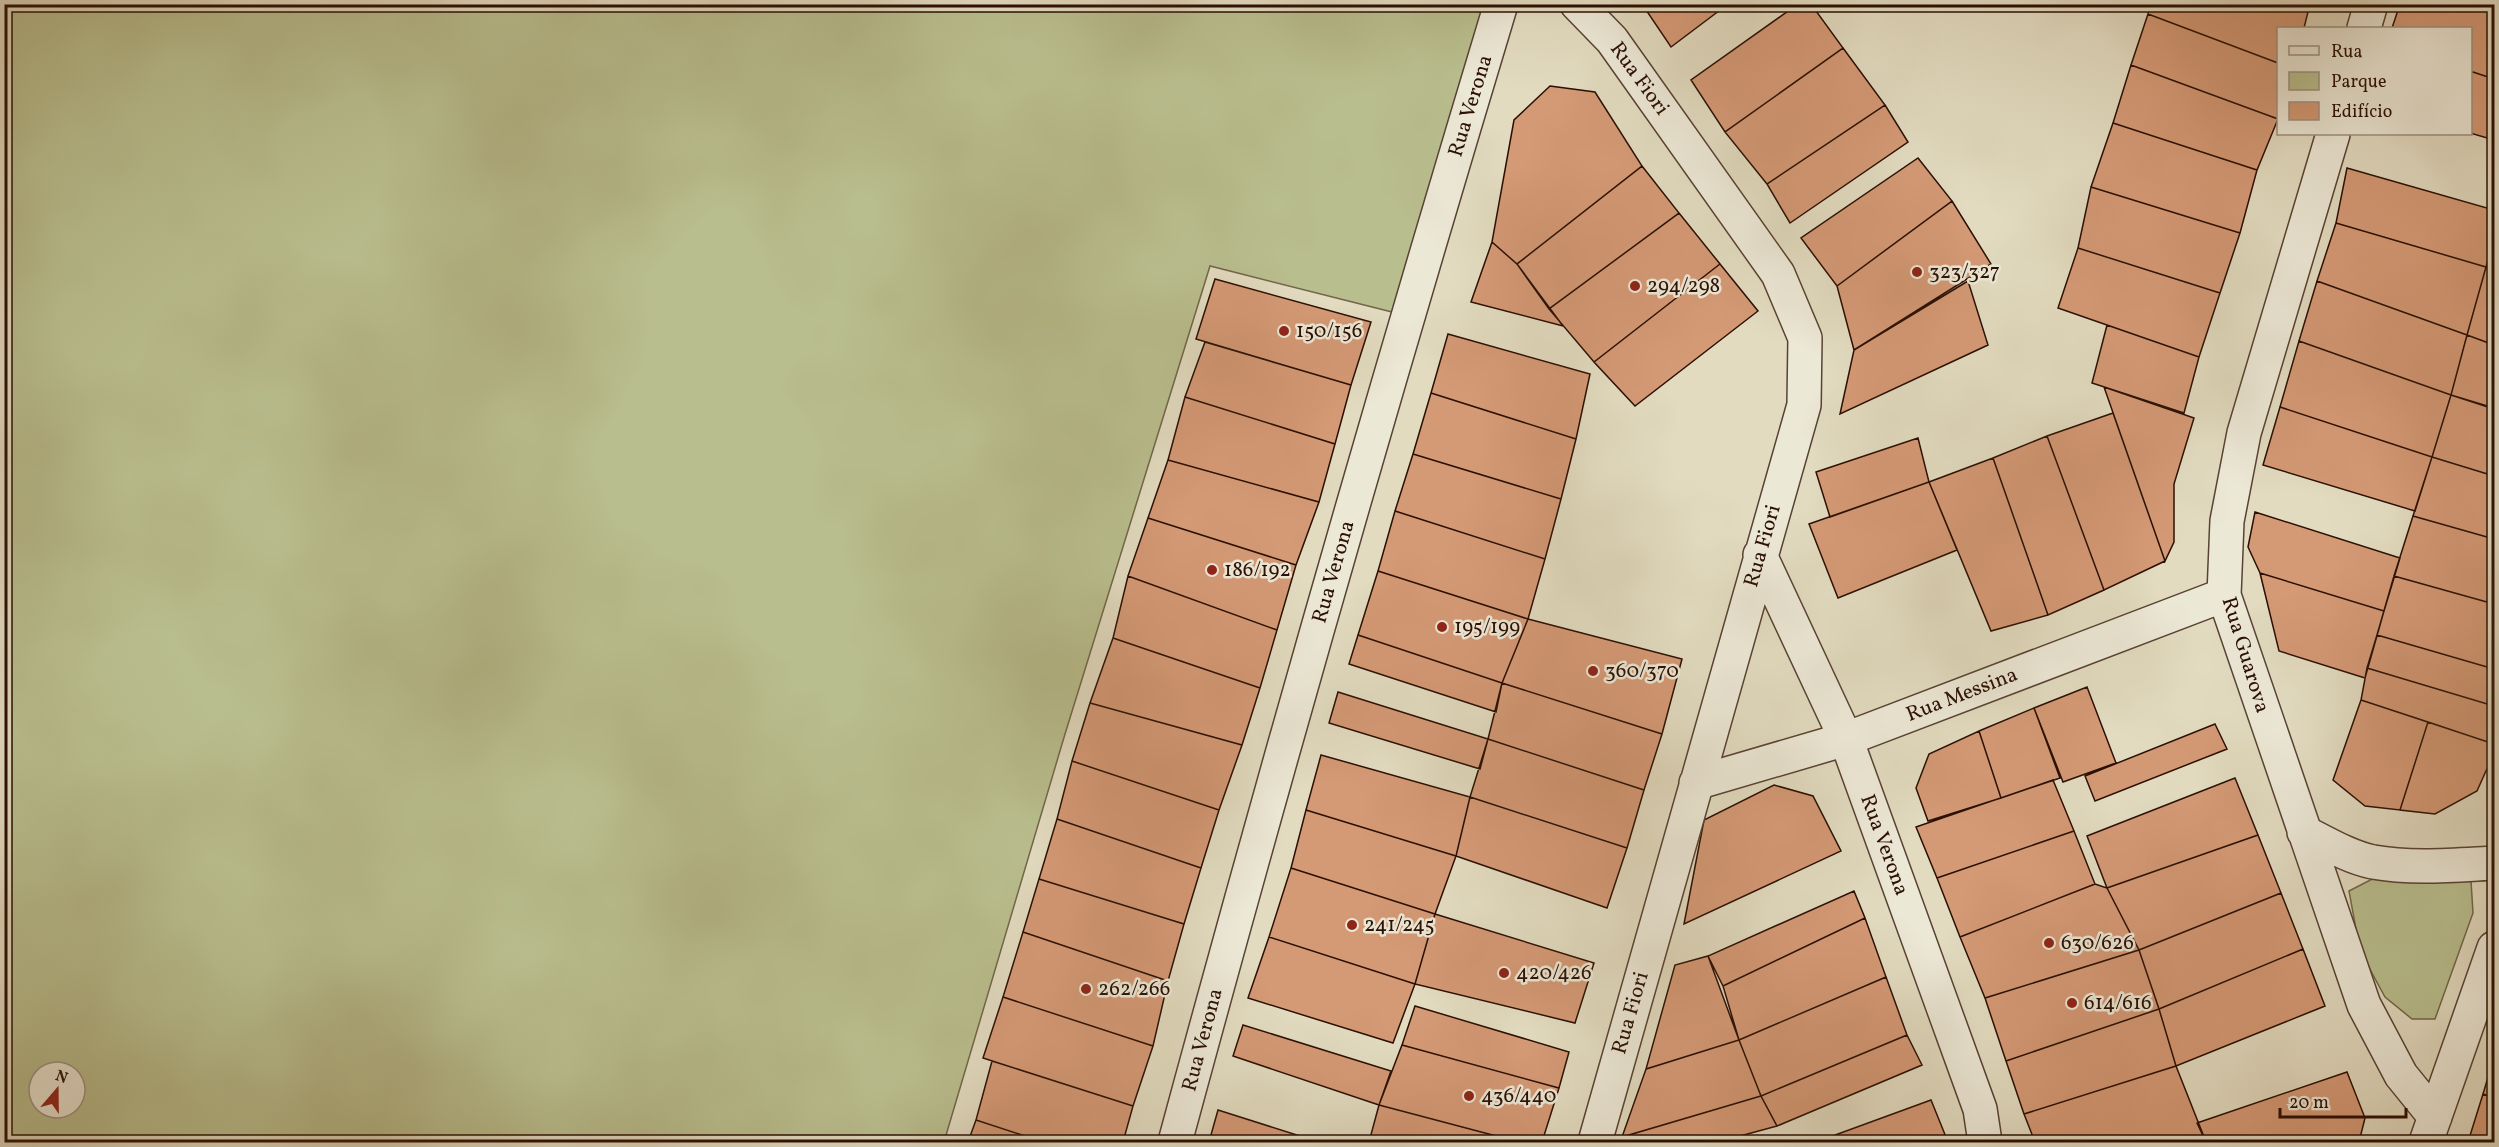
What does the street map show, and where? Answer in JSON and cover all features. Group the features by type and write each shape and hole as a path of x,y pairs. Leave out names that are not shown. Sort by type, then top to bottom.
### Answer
{"street":[{"name":"Rua Verona","path":"1175,1143 1251,862 1415,291 1501,4"},
{"name":"Rua Fiori","path":"1576,4 1612,40 1778,274 1805,338 1804,405 1594,1143"},
{"path":"2364,27 2371,4"},
{"name":"Rua Guarova","path":"2333,135 2244,433 2227,521 2224,595 2364,1005 2430,1130"},
{"name":"Rua Verona","path":"1760,555 1846,739 1980,1109 1985,1143"},
{"name":"Rua Messina","path":"1696,783 1846,739 2224,595"},
{"path":"2304,832 2340,850 2372,862 2455,866 2494,863"},
{"path":"2430,1130 2494,948"}],"green space":[{"path":"5,5 1501,5 1408,316 1210,266 1065,734 944,1142 5,1142"},
{"path":"2380,875 2471,881 2473,913 2435,1019 2412,1019 2385,997 2360,951 2349,891"}],"building":[{"path":"1642,4 1728,4 1671,47"},
{"path":"1798,4 1811,4 1843,48 1725,132 1691,80"},
{"path":"2151,4 2310,4 2304,27 2277,27 2277,63 2148,14"},
{"path":"2400,4 2470,4 2494,12 2494,79 2472,72 2472,27 2392,27"},
{"path":"2470,4 2494,4 2494,12"},
{"path":"2148,14 2277,63 2277,119 2131,65"},
{"path":"1843,48 1885,105 1767,184 1725,132"},
{"path":"2131,65 2277,119 2257,170 2113,123"},
{"path":"2472,72 2494,79 2494,140 2472,134"},
{"path":"1550,86 1595,92 1642,166 1517,264 1492,242 1514,120"},
{"path":"1885,105 1908,142 1790,223 1767,184"},
{"path":"2113,123 2257,170 2240,233 2091,187"},
{"path":"1918,158 1952,201 1837,286 1801,238"},
{"path":"1642,166 1679,213 1549,309 1517,264"},
{"path":"2347,168 2494,210 2494,238 2486,267 2336,223"},
{"path":"2091,187 2240,233 2220,293 2078,248"},
{"name":"323/327","path":"1952,201 1991,264 1854,350 1837,286"},
{"name":"294/298","path":"1679,213 1720,264 1594,362 1549,309"},
{"path":"2336,223 2486,267 2467,335 2317,281"},
{"path":"2494,238 2494,270 2486,267"},
{"path":"1492,242 1517,264 1563,326 1471,302"},
{"path":"2078,248 2220,293 2199,357 2058,308"},
{"path":"1720,264 1758,311 1635,406 1594,362"},
{"path":"2486,267 2494,270 2494,345 2467,335"},
{"name":"150/156","path":"1215,279 1371,322 1351,385 1196,339"},
{"path":"1968,281 1988,345 1840,414 1854,350"},
{"path":"2317,281 2467,335 2451,395 2299,341"},
{"path":"2107,325 2199,357 2184,413 2092,383"},
{"path":"1448,334 1590,374 1576,439 1431,393"},
{"path":"2467,335 2494,345 2494,408 2451,395"},
{"path":"2299,341 2451,395 2432,457 2280,407"},
{"path":"1205,342 1351,385 1335,444 1185,397"},
{"path":"2104,387 2194,418 2174,484 2174,542 2165,561"},
{"path":"1431,393 1576,439 1561,499 1413,454"},
{"path":"2451,395 2494,409 2494,476 2432,457"},
{"path":"1185,397 1335,444 1319,502 1168,460"},
{"path":"2280,407 2432,457 2415,511 2263,465"},
{"path":"2113,413 2165,561 2104,590 2047,436"},
{"path":"2047,436 2104,590 2048,615 1993,458"},
{"path":"1918,438 1929,482 1830,517 1816,472"},
{"path":"1413,454 1561,499 1545,559 1395,511"},
{"path":"2432,457 2494,476 2494,539 2413,516"},
{"path":"1993,458 2048,615 1991,631 1929,482"},
{"path":"1168,460 1319,502 1296,565 1148,518"},
{"path":"1929,482 1957,550 1838,598 1809,524"},
{"path":"1395,511 1545,559 1528,619 1378,571"},
{"path":"2255,512 2400,558 2384,611 2260,573 2248,547"},
{"path":"2413,516 2494,539 2494,604 2394,576"},
{"name":"186/192","path":"1148,518 1296,565 1277,630 1128,576"},
{"name":"195/199","path":"1378,571 1528,619 1502,683 1358,635"},
{"path":"2260,573 2384,611 2365,678 2279,651"},
{"path":"1128,576 1277,630 1260,688 1113,638"},
{"path":"2394,576 2494,604 2494,669 2377,635"},
{"name":"360/370","path":"1528,619 1682,659 1662,734 1502,683"},
{"path":"1358,635 1502,683 1496,712 1349,664"},
{"path":"2377,635 2494,669 2494,706 2367,668"},
{"path":"1113,638 1260,688 1242,745 1090,703"},
{"path":"2367,668 2494,706 2494,744 2361,700"},
{"path":"1502,683 1662,734 1644,790 1488,739"},
{"path":"2087,687 2116,763 2063,782 2034,708"},
{"path":"1338,692 1488,739 1480,769 1329,723"},
{"path":"2361,700 2428,722 2400,810 2365,806 2333,780"},
{"path":"1090,703 1242,745 1219,810 1072,761"},
{"path":"2034,708 2060,778 2001,798 1979,731"},
{"path":"2428,722 2494,744 2494,753 2477,791 2435,814 2400,810"},
{"path":"2215,724 2227,749 2095,801 2085,776"},
{"path":"1979,731 2001,798 1928,821 1916,788 1929,754"},
{"path":"1488,739 1644,790 1627,848 1470,797"},
{"path":"1321,755 1470,797 1456,856 1306,810"},
{"path":"1072,761 1219,810 1201,868 1057,819"},
{"path":"2235,778 2258,835 2107,888 2087,836"},
{"path":"2053,780 2074,831 1937,878 1916,827"},
{"path":"1774,785 1813,796 1841,851 1684,924 1704,820"},
{"path":"1470,797 1627,848 1607,908 1456,856"},
{"path":"1306,810 1456,856 1435,914 1291,868"},
{"path":"1057,819 1201,868 1184,924 1039,879"},
{"path":"2074,831 2095,884 1960,937 1937,878"},
{"path":"2258,835 2281,893 2139,950 2107,888"},
{"name":"241/245","path":"1291,868 1435,914 1415,984 1269,937"},
{"path":"1039,879 1184,924 1168,981 1023,932"},
{"name":"630/626","path":"2095,884 2107,888 2139,950 1985,998 1960,937"},
{"path":"1854,891 1865,918 1723,986 1708,956"},
{"path":"2281,893 2303,949 2159,1009 2139,950"},
{"name":"420/426","path":"1435,914 1594,963 1575,1023 1415,984"},
{"path":"1865,918 1886,977 1739,1040 1723,986"},
{"name":"262/266","path":"1023,932 1168,981 1153,1046 1003,997"},
{"path":"1269,937 1415,984 1393,1043 1248,998"},
{"path":"2303,949 2325,1006 2176,1066 2159,1009"},
{"name":"614/616","path":"2139,950 2159,1009 2006,1061 1985,998"},
{"path":"1708,956 1739,1040 1646,1069 1675,965"},
{"path":"1886,977 1907,1035 1761,1096 1739,1040"},
{"path":"1003,997 1153,1046 1133,1106 983,1058"},
{"path":"1415,1006 1569,1052 1559,1088 1402,1045"},
{"path":"2159,1009 2176,1066 2024,1114 2006,1061"},
{"path":"1243,1025 1391,1071 1379,1105 1233,1056"},
{"path":"1907,1035 1922,1065 1777,1126 1761,1096"},
{"path":"1739,1040 1761,1096 1622,1137 1646,1069"},
{"name":"436/440","path":"1402,1045 1559,1088 1542,1142 1519,1142 1379,1105"},
{"path":"992,1061 1133,1106 1123,1142 1043,1142 976,1120"},
{"path":"2176,1066 2206,1142 2035,1142 2024,1114"},
{"path":"2491,1067 2494,1068 2494,1098 2483,1094"},
{"path":"2347,1072 2365,1118 2359,1142 2206,1142 2197,1123"},
{"path":"2483,1094 2494,1098 2494,1142 2468,1142"},
{"path":"1761,1096 1777,1126 1718,1142 1620,1142 1622,1137"},
{"path":"1931,1100 1948,1142 1816,1142"},
{"path":"1379,1105 1519,1142 1369,1142"},
{"path":"1218,1110 1319,1142 1209,1142"},
{"path":"976,1120 1043,1142 968,1142"}],"place":[{"name":"323/327","path":"1917,272"},
{"name":"294/298","path":"1635,286"},
{"name":"150/156","path":"1284,331"},
{"name":"186/192","path":"1212,570"},
{"name":"195/199","path":"1442,627"},
{"name":"360/370","path":"1593,671"},
{"name":"241/245","path":"1352,925"},
{"name":"630/626","path":"2049,943"},
{"name":"420/426","path":"1504,973"},
{"name":"262/266","path":"1086,989"},
{"name":"614/616","path":"2072,1003"},
{"name":"436/440","path":"1469,1096"}]}
